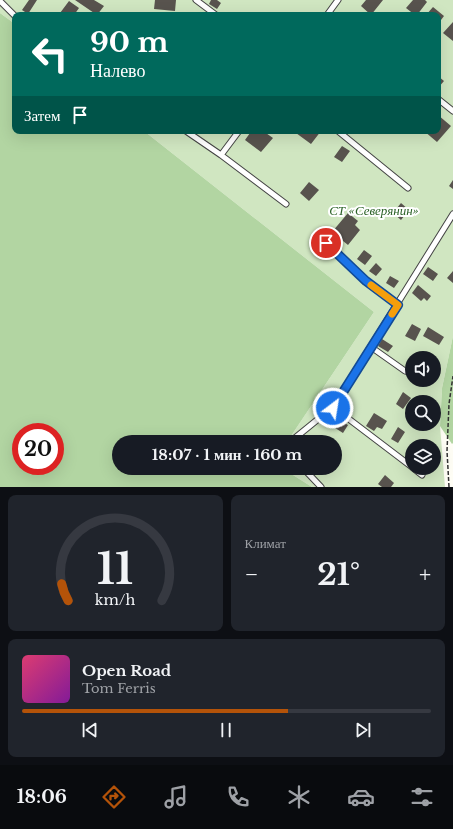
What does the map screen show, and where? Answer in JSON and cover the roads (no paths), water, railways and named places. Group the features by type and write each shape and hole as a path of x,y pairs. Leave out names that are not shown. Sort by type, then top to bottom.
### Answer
{"lane":[{"path":"196,0 207,12"},
{"path":"331,12 338,0"},
{"path":"0,1 12,13"},
{"path":"441,101 453,111"},
{"path":"190,134 286,204"},
{"path":"221,155 237,134"},
{"path":"342,134 408,188"},
{"path":"299,435 333,408 453,214"},
{"path":"326,243 366,281 398,305"},
{"path":"371,347 405,371"},
{"path":"333,408 405,462"},
{"path":"310,475 321,487"}],"park label":[{"name":"СТ «Северянин»","path":"374,210"}]}
